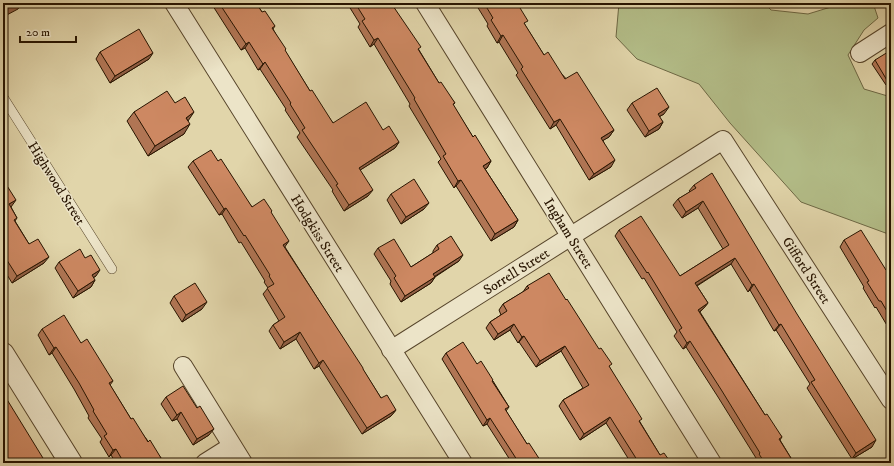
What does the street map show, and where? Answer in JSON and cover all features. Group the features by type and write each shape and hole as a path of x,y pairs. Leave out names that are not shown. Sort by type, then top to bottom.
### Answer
{"street":[{"name":"Hodgkiss Street","path":"174,3 462,463"},
{"name":"Ingham Street","path":"425,3 712,463"},
{"path":"860,53 891,33"},
{"name":"Sorrell Street","path":"391,350 723,140"},
{"name":"Gifford Street","path":"723,140 891,400"},
{"path":"3,354 71,463"},
{"path":"183,366 243,463"},
{"path":"205,463 232,446"}],"lane":[{"name":"Highwood Street","path":"3,97 112,269"}],"green space":[{"path":"619,3 764,3 771,10 808,14 844,3 873,3 878,18 864,30 848,55 864,89 891,97 891,235 801,202 730,123 699,84 637,59 616,37"}],"building":[{"path":"3,3 16,3 3,10"},
{"path":"219,3 256,3 262,12 265,11 275,26 272,28 286,49 285,50 310,91 312,90 333,123 366,102 383,130 389,126 399,142 359,168 373,190 349,205 336,185 338,184 302,130 305,128 265,62 263,64 249,42 246,44"},
{"path":"355,3 391,3 421,47 418,49 439,83 441,82 455,103 453,104 473,137 475,135 491,161 483,166 518,220 495,234 461,180 458,181 443,156 446,154 414,99 415,98 378,38 374,40 362,21 365,19"},
{"path":"484,3 517,3 528,21 524,23 544,55 548,52 565,79 577,72 614,130 601,138 615,160 594,174 560,119 554,122 521,69 523,67 503,35 501,36 491,20 493,18"},
{"path":"139,29 153,53 115,76 100,52"},
{"path":"888,52 891,57 891,80 888,82 875,60"},
{"path":"657,88 669,107 658,114 663,122 649,131 632,103"},
{"path":"167,91 175,103 185,97 194,112 186,118 190,124 155,146 134,112"},
{"path":"211,150 218,161 221,159 252,207 264,199 289,241 283,245 381,398 387,395 396,410 367,428 323,360 319,363 300,332 284,342 273,325 285,317 267,288 274,284 269,276 270,275 245,235 244,236 226,208 224,209 193,161"},
{"path":"712,173 797,314 876,440 856,453 811,382 815,380 781,324 779,325 754,284 752,285 735,258 695,283 708,303 698,310 765,415 767,414 782,437 779,439 794,463 765,463 690,341 687,343 679,330 682,328 648,272 647,273 619,230 641,216 680,276 729,245 703,201 686,212 678,199 696,188 694,185"},
{"path":"414,179 429,203 406,217 391,194"},
{"path":"3,181 16,200 9,204 17,218 14,220 29,244 38,239 49,257 17,276 3,254"},
{"path":"861,230 886,270 889,269 891,272 891,318 867,282 869,281 844,240"},
{"path":"451,236 463,255 433,274 435,277 405,296 394,278 396,276 378,248 394,239 411,267 439,249 437,245"},
{"path":"80,249 85,258 91,255 100,270 92,275 95,280 78,291 59,262"},
{"path":"549,273 599,349 601,348 612,364 609,366 642,419 639,421 660,455 664,453 671,463 639,463 610,417 584,434 563,400 589,385 565,346 540,361 524,336 522,337 514,324 498,334 490,322 507,311 503,304 529,288 527,286"},
{"path":"195,283 207,302 186,315 174,296"},
{"path":"64,315 81,343 87,339 113,381 109,383 131,419 133,418 148,442 150,440 161,458 152,463 124,463 116,449 113,450 104,436 107,434 93,411 94,410 79,383 56,347 54,348 42,329"},
{"path":"463,342 477,364 481,361 509,407 505,409 527,444 529,443 542,463 519,463 490,418 487,420 446,353"},
{"path":"183,386 197,408 200,406 214,429 197,439 181,412 177,415 166,397"},
{"path":"3,393 46,463 3,463"}]}
